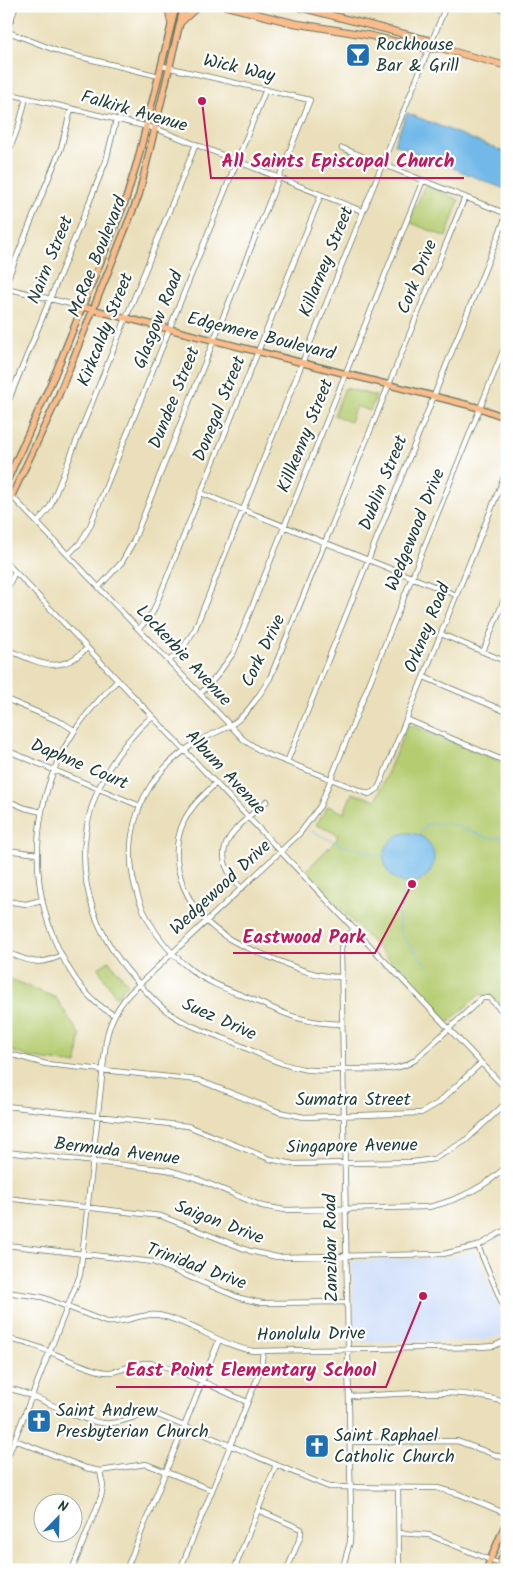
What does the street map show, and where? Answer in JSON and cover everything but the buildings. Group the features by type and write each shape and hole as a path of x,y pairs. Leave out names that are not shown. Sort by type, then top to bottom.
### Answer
{"highway":[{"path":"168,6 171,23"},
{"path":"181,22 198,6"},
{"path":"226,6 293,23 367,35 428,49 440,48 507,66"},
{"path":"295,6 432,42 440,48"}],"main road":[{"name":"McRae Boulevard","path":"6,483 49,388 125,202 162,66 176,6"},
{"name":"McRae Boulevard","path":"6,508 55,404 137,201 156,129 184,6"},
{"name":"Edgemere Boulevard","path":"83,307 480,408 507,418"},
{"path":"486,1570 507,1520"},
{"path":"498,1567 507,1546"}],"street":[{"path":"16,6 6,32 60,52 159,76"},
{"path":"327,14 330,6"},
{"name":"Killarney Street","path":"170,662 192,635 446,6"},
{"path":"490,6 507,10"},
{"name":"Wick Way","path":"162,66 171,66 310,100"},
{"name":"Glasgow Road","path":"68,555 80,543 90,526 266,89"},
{"name":"Falkirk Avenue","path":"6,92 156,129 362,211"},
{"path":"6,160 16,136 26,98"},
{"name":"Dundee Street","path":"99,587 115,570 128,551 310,100"},
{"path":"6,283 61,148 71,109"},
{"name":"Nairn Street","path":"6,407 106,161 116,120"},
{"name":"Kirkcaldy Street","path":"38,522 50,507 196,144"},
{"path":"342,148 507,214"},
{"name":"Killkenny Street","path":"200,694 216,677 234,652 423,180"},
{"name":"Donegal Street","path":"139,630 153,612 321,195"},
{"name":"Cork Drive","path":"342,1024 305,1021 201,977 174,952 146,918 134,887 130,864 131,844 140,806 155,780 184,750 230,726 247,710 270,678 465,197"},
{"name":"Dublin Street","path":"286,762 507,214"},
{"name":"Edgemere Boulevard","path":"6,288 83,307"},
{"name":"Wedgewood Drive","path":"6,1461 69,1307 80,1275 102,1069 107,1035 114,1015 121,1003 139,984 311,821 320,806 507,341"},
{"name":"Orkney Road","path":"372,794 378,790 507,470"},
{"name":"Lockerbie Avenue","path":"6,490 230,726 257,749 330,780 372,794"},
{"path":"201,492 456,595"},
{"name":"Album Avenue","path":"6,562 507,1090"},
{"path":"6,591 16,572"},
{"path":"483,652 507,592"},
{"path":"441,634 507,662"},
{"path":"6,649 50,666 71,662 88,648"},
{"path":"424,676 507,712"},
{"path":"114,1015 93,1002 62,955 51,931 42,900 38,854 42,812 54,770 74,730 118,680"},
{"path":"6,699 63,723 74,730"},
{"name":"Suez Drive","path":"152,716 123,746 110,764 98,788 86,827 84,860 87,890 94,915 103,936 117,958 163,1008 177,1018 289,1066 310,1070 386,1069 405,1066 415,1060 482,998 489,998 507,1016"},
{"path":"406,719 507,762"},
{"name":"Daphne Court","path":"6,750 140,806"},
{"path":"216,783 188,814 180,832 177,849 178,869 183,887 190,899 207,920 228,939 300,970 320,976 342,977"},
{"path":"6,800 25,808 42,812"},
{"path":"241,888 226,870 224,851 230,837 267,801"},
{"path":"6,850 38,854"},
{"path":"6,901 26,904 42,900"},
{"name":"Zanzibar Road","path":"342,1570 350,1542 351,1488 342,944 355,929"},
{"path":"6,952 37,963 47,962 62,955"},
{"name":"Sumatra Street","path":"6,1053 38,1062 198,1080 293,1116 421,1113 438,1103 480,1063"},
{"name":"Singapore Avenue","path":"6,1106 188,1126 280,1162 345,1163 420,1162 434,1158 465,1141 507,1102"},
{"name":"Bermuda Avenue","path":"6,1152 157,1168 183,1174 271,1208 346,1210 416,1208 440,1204 474,1191 507,1166"},
{"name":"Saigon Drive","path":"6,1198 168,1218 267,1256 443,1254 478,1246 507,1228"},
{"name":"Trinidad Drive","path":"6,1246 153,1262 252,1301 270,1304 347,1302"},
{"path":"478,1246 507,1315"},
{"name":"Honolulu Drive","path":"6,1292 42,1298 110,1322 140,1315 163,1316 246,1350 480,1347 494,1346 507,1340"},
{"path":"6,1339 30,1344 103,1372 117,1371 142,1363 154,1363 247,1402"},
{"path":"126,1570 219,1340"},
{"path":"180,1570 261,1369 263,1351"},
{"path":"6,1388 99,1423 110,1424 138,1414 151,1414 231,1445 329,1487 424,1487 446,1490 507,1514"},
{"path":"349,1396 469,1393 490,1396 507,1403"},
{"path":"15,1440 86,1468 100,1471 140,1464 166,1471 212,1490"},
{"path":"349,1442 457,1441 507,1459"},
{"path":"234,1570 276,1464"},
{"path":"72,1570 102,1497 103,1486 100,1471"},
{"path":"398,1488 399,1570"},
{"path":"258,1510 301,1529 302,1535 288,1570"},
{"path":"399,1533 429,1535 490,1560 498,1567"}],"shaded area":[{"path":"475,1251 507,1328 506,1334 481,1341 354,1342 352,1261 445,1258"}],"green space":[{"path":"425,185 459,200 446,237 409,222"},
{"path":"345,388 376,396 370,411 356,406 350,422 334,415"},
{"path":"408,724 507,764 507,1010 491,995 480,994 449,1022 305,872 337,839 337,834 316,825 328,806 344,813 352,793 376,800"},
{"path":"109,961 128,984 116,997 98,968"},
{"path":"6,977 56,998 80,1035 77,1064 32,1058 6,1049"}],"water":[{"path":"407,113 507,153 507,190 394,144"},
{"path":"409,833 423,837 430,844 434,858 430,872 423,879 409,883 395,879 388,872 384,858 388,844 395,837"}],"waterway":[{"path":"418,836 426,824 448,823 489,838 507,837"},
{"path":"311,831 344,846 384,856"},
{"path":"404,883 399,913 400,933 429,968"}],"place":[{"name":"Rockhouse Bar & Grill","path":"358,55"},
{"name":"All Saints Episcopal Church","path":"202,101"},
{"name":"Eastwood Park","path":"412,884"},
{"name":"East Point Elementary School","path":"423,1296"},
{"name":"Saint Andrew Presbyterian Church","path":"39,1421"},
{"name":"Saint Raphael Catholic Church","path":"317,1446"}]}
